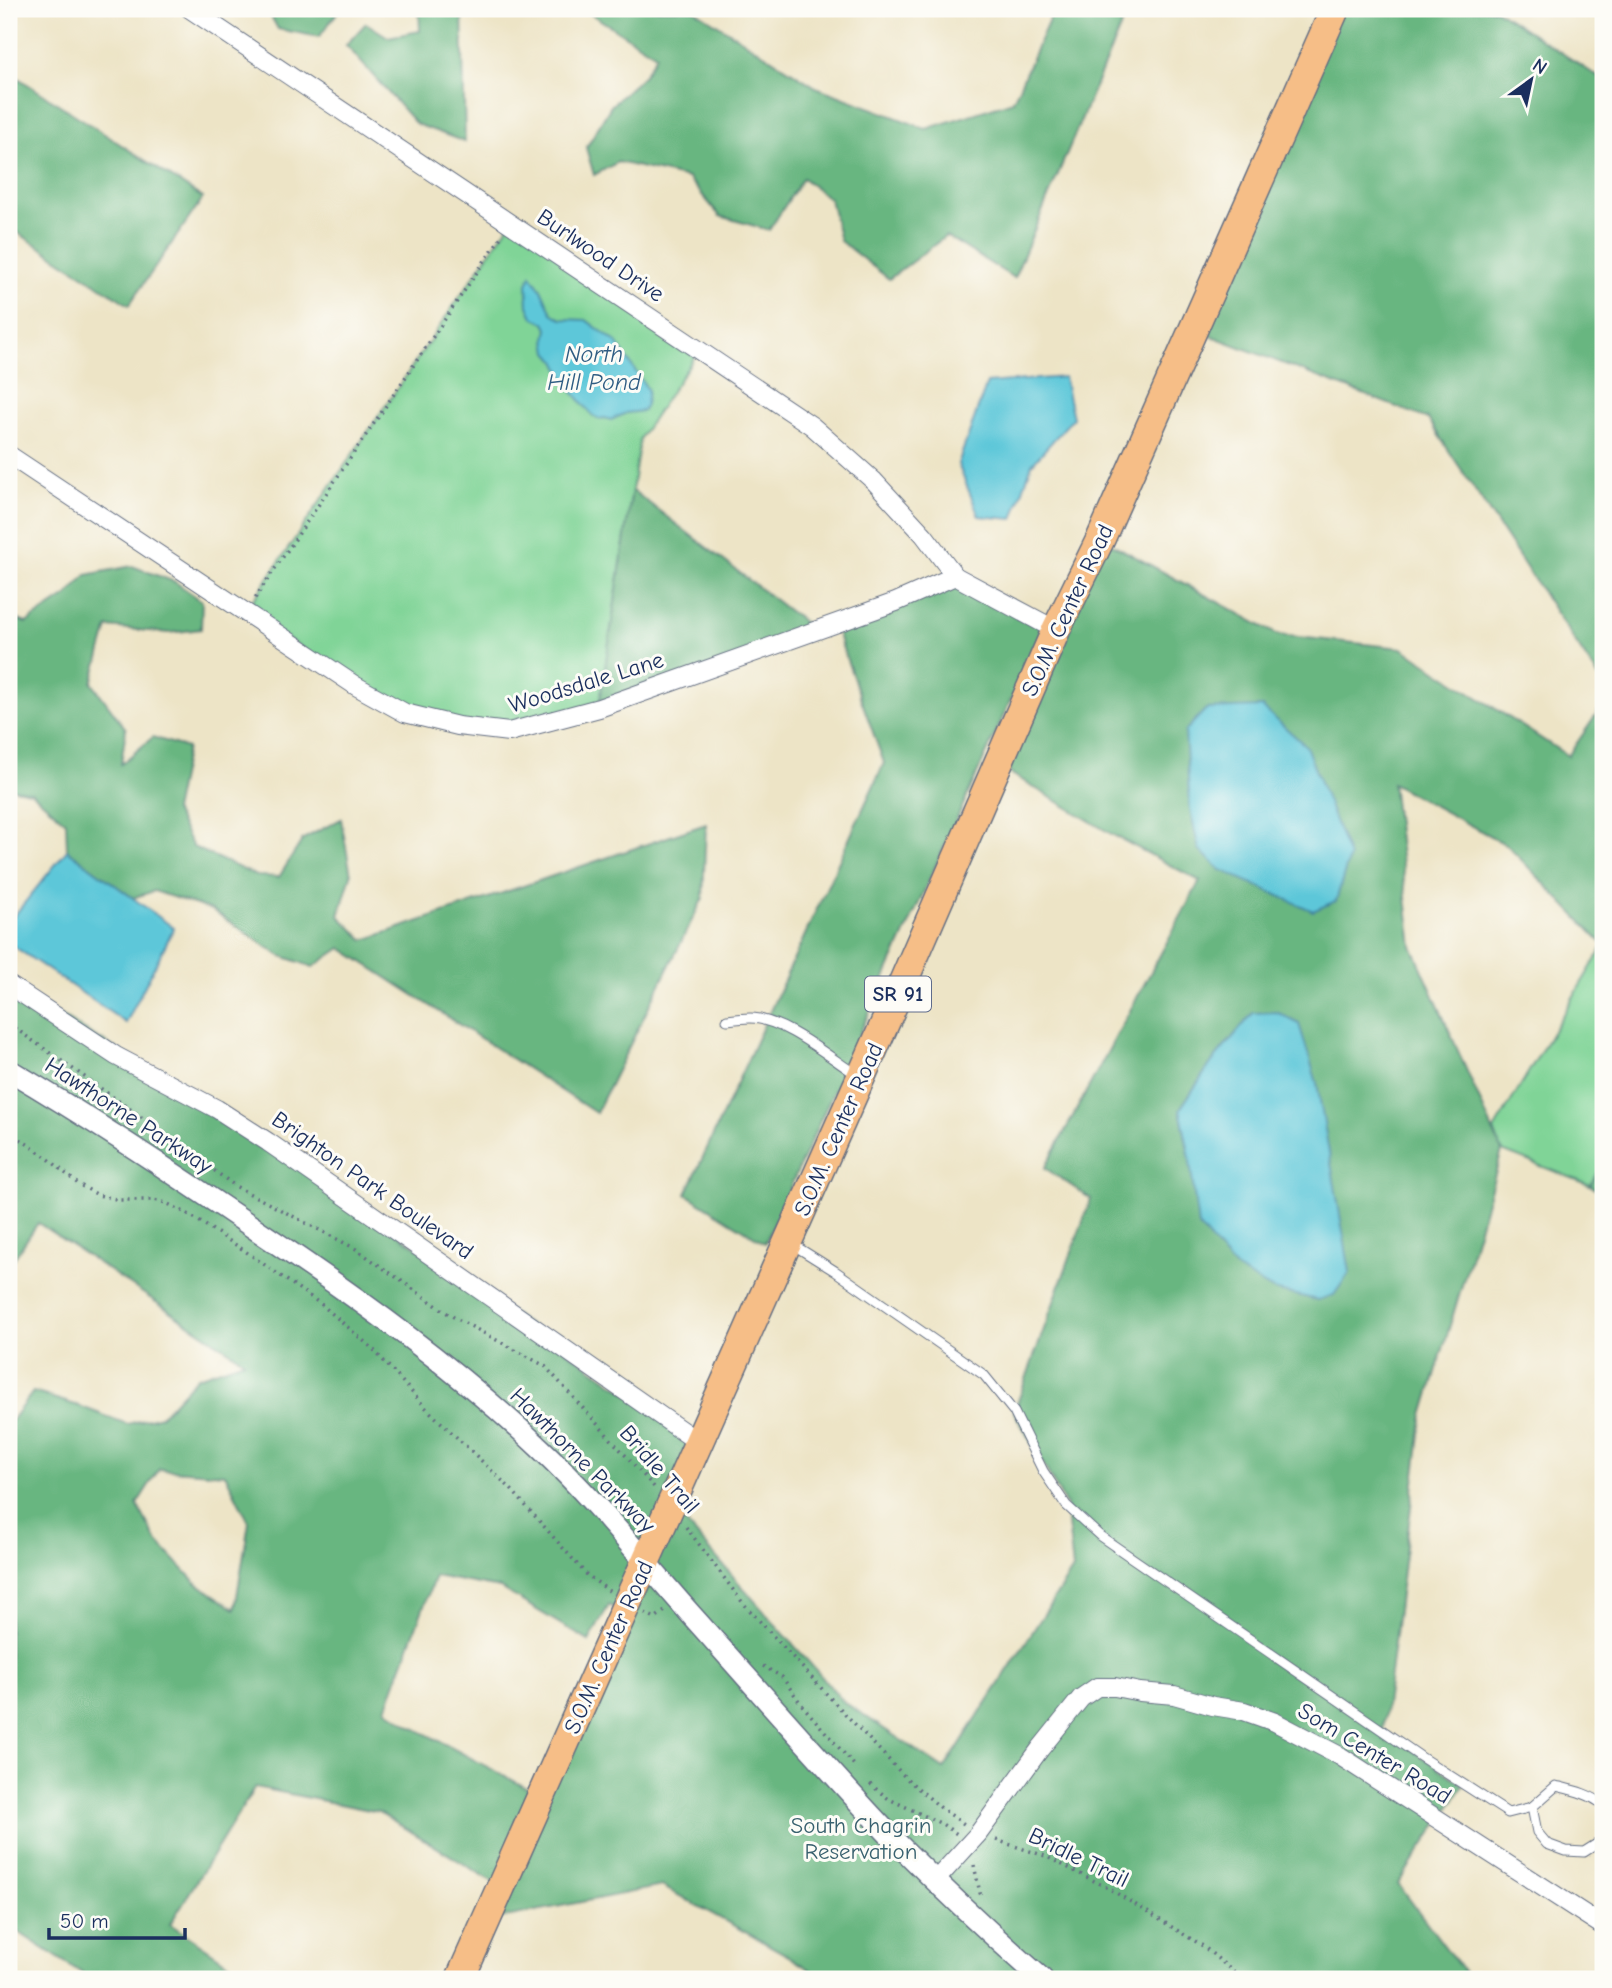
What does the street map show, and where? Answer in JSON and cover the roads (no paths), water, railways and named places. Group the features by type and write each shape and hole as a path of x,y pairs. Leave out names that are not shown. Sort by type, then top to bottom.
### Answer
{"main road":[{"name":"S.O.M. Center Road","path":"460,1979 861,1078 1056,630 1095,552 1335,9"}],"street":[{"name":"Burlwood Drive","path":"190,9 812,426 882,490 924,535 955,576"},
{"name":"Woodsdale Lane","path":"9,455 356,686 405,713 458,726 509,732 599,708 896,602 955,576"},
{"path":"955,576 1056,630"},
{"name":"Brighton Park Boulevard","path":"9,985 116,1056 217,1109 268,1142 698,1442"},
{"name":"Hawthorne Parkway","path":"9,1070 85,1115 337,1285 448,1367 498,1409 543,1450 590,1499 836,1777 935,1881 1042,1979"},
{"name":"Som Center Road","path":"935,1881 972,1840 1081,1698 1097,1687 1115,1687 1174,1695 1244,1711 1300,1734 1340,1756 1603,1926"}],"lane":[{"path":"727,1020 752,1018 770,1022 794,1033 861,1078"},
{"path":"788,1241 984,1375 1014,1412 1043,1471 1066,1506 1100,1536 1421,1757 1508,1813 1532,1807 1556,1786 1577,1791 1603,1805"},
{"path":"1532,1807 1537,1832 1547,1844 1566,1851 1584,1852 1603,1840"}],"water":[{"name":"North Hill Pond","path":"531,275 552,313 562,319 586,320 616,342 648,390 643,411 626,413 611,420 599,419 593,416 569,387 556,361 548,352 548,329 545,323 533,317 528,306 527,284"},
{"path":"1064,377 1073,418 1032,464 1013,519 979,516 958,464 987,383"},
{"path":"1262,707 1306,746 1349,857 1336,901 1313,911 1221,870 1199,850 1190,809 1185,731 1206,709"},
{"path":"67,850 174,928 126,1023 9,943 9,922"},
{"path":"1277,1012 1299,1024 1317,1083 1350,1272 1334,1295 1318,1300 1273,1290 1235,1268 1198,1226 1189,1153 1180,1109 1212,1062 1253,1013"}],"park label":[{"name":"South Chagrin Reservation","path":"861,1838"}]}
